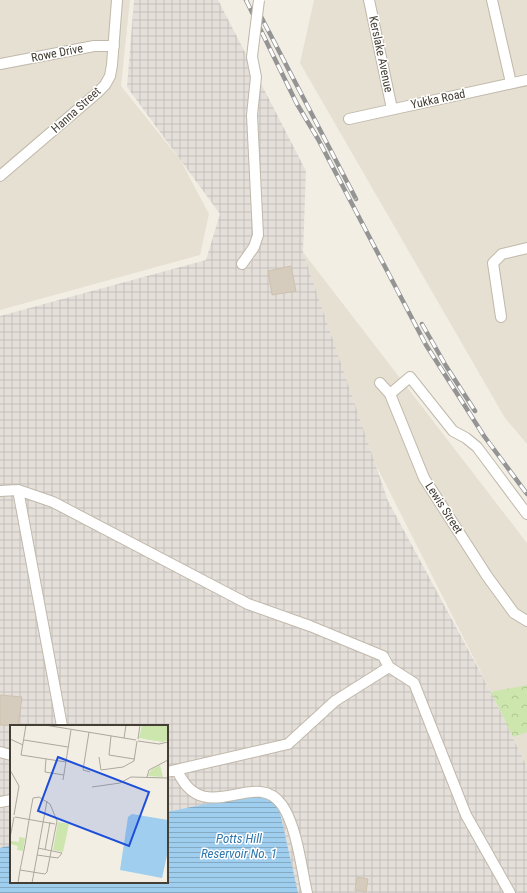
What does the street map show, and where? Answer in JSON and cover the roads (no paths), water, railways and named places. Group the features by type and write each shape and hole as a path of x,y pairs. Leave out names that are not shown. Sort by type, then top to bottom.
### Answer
{"street":[{"name":"Hanna Street","path":"0,176 89,100 104,85 110,76 118,0"},
{"path":"242,264 254,247 258,235 252,115 256,77 252,57 260,0"},
{"name":"Kerslake Avenue","path":"369,0 392,109"},
{"path":"492,0 511,83"},
{"name":"Rowe Drive","path":"0,64 94,46 114,46"},
{"name":"Yukka Road","path":"348,119 527,80"},
{"path":"501,317 493,263 502,254 527,248"},
{"path":"390,394 410,377 453,431 466,438 477,447 527,514"},
{"name":"Lewis Street","path":"380,383 390,394 424,478 491,582 514,613 527,621"},
{"path":"0,491 18,490 53,502 248,604 310,626 383,656 389,667 414,683 466,815 510,893"},
{"path":"18,490 62,725"},
{"path":"172,771 288,744 335,701 389,667"},
{"path":"0,752 10,755"},
{"path":"172,771 188,787 205,798 217,798 249,791 257,791 271,795 277,800 292,823 307,893"},
{"path":"0,802 10,800"}],"water":[{"name":"Potts Hill Reservoir No. 1","path":"249,795 260,796 268,799 274,804 280,813 298,893 0,893 0,848 10,845 10,883 168,883 168,812"}],"railway":[{"path":"246,0 297,104 318,139 426,345 484,436 527,494"},
{"path":"256,7 356,199"},
{"path":"422,324 446,366 475,411"}]}
